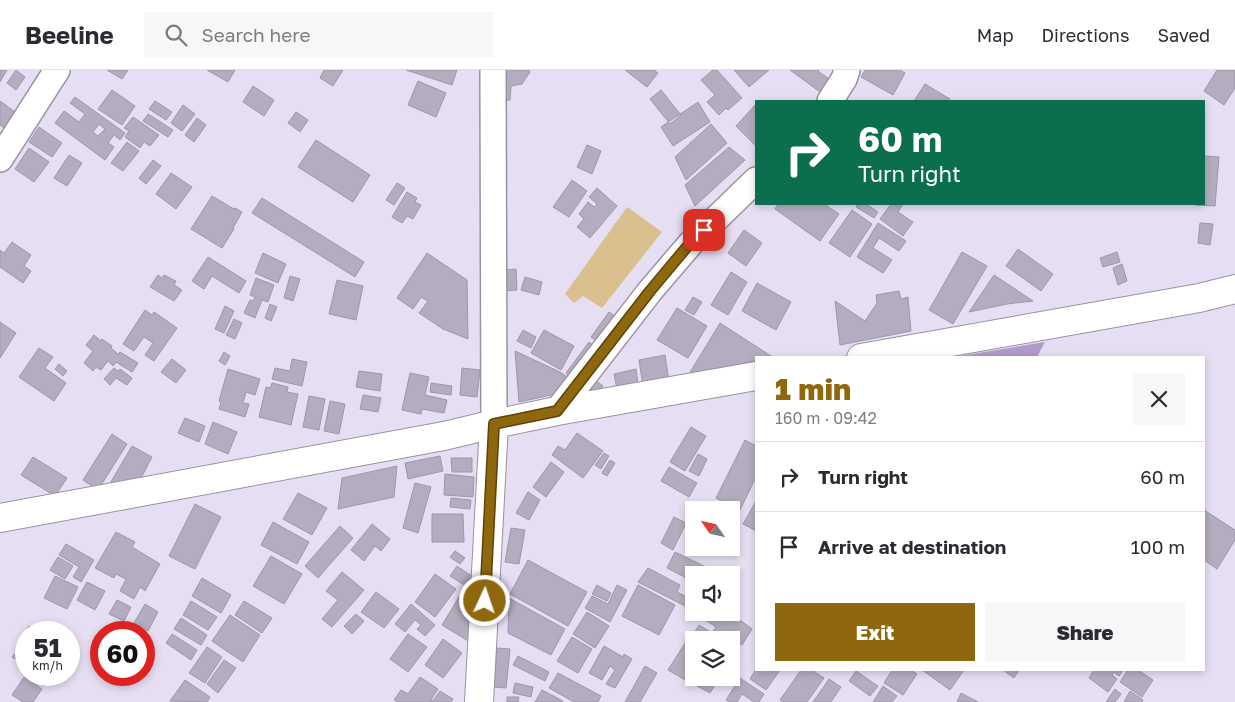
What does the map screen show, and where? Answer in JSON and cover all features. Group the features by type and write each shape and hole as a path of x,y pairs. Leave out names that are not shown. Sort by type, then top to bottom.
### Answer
{"main road":[{"path":"872,356 1199,298 1235,288"},
{"path":"0,518 444,436 557,411 755,376"},
{"path":"479,702 494,424"}],"street":[{"path":"0,159 57,70"},
{"path":"493,70 494,424"},
{"path":"831,100 844,79 847,70"},
{"path":"557,411 650,291 691,242 755,181"}],"shaded area":[{"path":"627,207 662,232 602,308 583,296 574,303 565,294"},
{"path":"1045,342 1038,356 960,356"}],"building":[{"path":"0,70 7,70 0,82"},
{"path":"16,70 25,77 16,90 7,83"},
{"path":"107,70 128,70 122,79"},
{"path":"207,70 235,70 228,82"},
{"path":"324,70 343,70 333,86 320,78"},
{"path":"406,70 457,70 452,85"},
{"path":"500,70 529,70 530,72 522,84 511,86 510,100 495,101"},
{"path":"625,70 654,70 658,73 647,87"},
{"path":"713,70 717,70 742,98 719,115 707,102 715,95 701,80"},
{"path":"734,70 769,70 749,87"},
{"path":"790,70 819,70 829,79 820,92"},
{"path":"865,70 900,70 905,73 893,95 861,77"},
{"path":"1217,70 1235,70 1235,88 1224,105 1204,91"},
{"path":"418,81 446,93 436,117 408,105"},
{"path":"925,84 950,99 949,100 915,100"},
{"path":"253,86 274,100 264,116 243,102"},
{"path":"112,90 135,106 122,125 98,109"},
{"path":"661,90 681,115 670,124 650,99"},
{"path":"75,97 125,133 120,140 114,135 108,143 114,147 105,160 55,123 64,111 79,122 85,114 70,103","holes":["99,124 105,129 98,136 93,132"]},
{"path":"0,101 18,114 7,130 0,125"},
{"path":"155,101 172,112 166,120 149,109"},
{"path":"698,102 710,122 673,146 661,127"},
{"path":"183,105 195,114 182,131 171,123"},
{"path":"755,105 755,145 736,126"},
{"path":"296,112 308,120 300,132 288,123"},
{"path":"148,114 173,130 168,137 143,121"},
{"path":"133,117 159,135 150,146 144,142 140,148 125,137 129,131 124,128"},
{"path":"197,118 206,125 194,142 185,135"},
{"path":"711,124 727,143 686,180 675,157"},
{"path":"39,127 62,143 52,157 29,142"},
{"path":"316,140 370,175 353,202 298,167"},
{"path":"127,142 139,151 123,171 111,163"},
{"path":"587,145 601,151 592,174 577,167"},
{"path":"729,147 745,160 695,206 685,185"},
{"path":"29,148 49,162 34,182 15,169"},
{"path":"69,155 82,163 67,186 54,178"},
{"path":"1205,156 1219,157 1215,206 1195,205 1205,205"},
{"path":"153,160 161,166 146,184 139,178"},
{"path":"171,173 192,187 176,209 156,194"},
{"path":"572,180 587,191 569,217 553,207"},
{"path":"397,183 405,188 394,205 386,200"},
{"path":"597,188 617,206 590,238 577,227 584,219 579,214 588,202 594,207 597,204 589,197"},
{"path":"407,192 417,198 415,202 421,205 413,219 407,216 402,223 392,217"},
{"path":"212,196 242,212 222,248 191,229"},
{"path":"262,198 364,262 355,277 252,213"},
{"path":"777,205 826,205 839,214 820,241 775,209"},
{"path":"857,205 868,205 878,212 874,218 856,207"},
{"path":"890,205 902,205 898,212 913,222 903,236 880,219"},
{"path":"852,210 872,224 850,257 829,243"},
{"path":"878,223 906,241 899,251 879,238 873,248 892,260 883,273 857,257"},
{"path":"1200,223 1213,224 1210,245 1198,243"},
{"path":"744,230 762,243 746,266 728,253"},
{"path":"12,242 31,255 24,266 31,271 23,283 0,267 0,250 4,253"},
{"path":"1018,249 1053,274 1041,291 1006,266"},
{"path":"962,252 987,266 953,324 929,310"},
{"path":"1117,252 1120,262 1103,267 1100,258"},
{"path":"263,253 286,264 278,283 255,273"},
{"path":"427,253 467,280 468,339 443,329 419,313 428,301 421,297 413,309 397,298"},
{"path":"208,257 246,281 239,293 212,276 204,289 192,281"},
{"path":"1122,264 1127,281 1118,285 1113,268"},
{"path":"516,269 517,290 505,291 504,270"},
{"path":"731,272 747,282 728,315 711,305"},
{"path":"158,275 162,278 164,275 176,281 174,285 182,290 174,301 150,287"},
{"path":"994,275 1033,301 969,312"},
{"path":"290,276 300,279 293,301 284,298"},
{"path":"525,277 542,282 539,295 521,290"},
{"path":"256,278 274,285 268,302 262,300 255,318 244,313 250,300 253,301 255,297 250,295"},
{"path":"337,280 363,286 356,320 329,314"},
{"path":"757,283 791,302 776,330 742,311"},
{"path":"899,291 901,299 908,297 911,331 840,345 835,301 865,321 877,303 876,295"},
{"path":"693,297 702,302 694,315 685,310"},
{"path":"270,304 277,307 271,321 265,318"},
{"path":"225,306 234,311 224,333 215,329"},
{"path":"677,308 707,326 688,358 657,340"},
{"path":"145,310 152,315 154,312 177,328 154,361 145,355 153,343 144,337 134,351 123,344"},
{"path":"609,312 622,321 604,347 591,337"},
{"path":"234,319 242,323 235,339 226,335"},
{"path":"0,322 16,333 0,358"},
{"path":"720,323 771,356 755,356 755,360 740,365 689,374"},
{"path":"523,330 536,337 531,348 517,341"},
{"path":"544,330 574,346 561,370 531,353"},
{"path":"94,335 112,346 111,348 118,354 120,352 138,363 132,372 116,362 113,366 108,361 101,370 96,367 93,371 84,363 93,351 86,345"},
{"path":"589,342 598,349 575,380 566,373"},
{"path":"39,348 53,357 45,368 66,383 54,401 19,377"},
{"path":"515,351 560,372 576,383 565,392 519,402"},
{"path":"224,352 230,356 225,365 219,361"},
{"path":"665,355 669,381 643,386 639,360"},
{"path":"172,359 186,370 176,383 161,372"},
{"path":"292,359 307,362 302,386 272,379 275,368 290,371"},
{"path":"59,364 67,371 63,376 55,369"},
{"path":"114,368 118,371 120,369 132,378 127,385 116,378 110,385 104,379"},
{"path":"462,368 480,370 477,397 460,395"},
{"path":"228,369 260,379 255,395 246,392 243,403 249,404 245,417 219,409 221,402 219,401"},
{"path":"636,369 638,384 617,389 614,374"},
{"path":"359,371 382,374 380,391 356,387"},
{"path":"410,373 429,377 425,395 447,400 444,413 422,409 421,414 402,410"},
{"path":"591,377 603,386 597,394 585,384"},
{"path":"272,383 288,387 287,392 298,394 291,425 259,417 266,387 270,388"},
{"path":"431,383 452,386 451,395 430,392"},
{"path":"363,395 381,398 378,412 360,409"},
{"path":"309,396 325,399 319,430 303,427"},
{"path":"330,401 345,404 339,434 324,431"},
{"path":"185,418 205,426 199,442 178,433"},
{"path":"213,422 237,432 228,454 205,444"},
{"path":"691,427 706,436 685,471 670,462"},
{"path":"577,433 603,451 583,478 552,455 558,446 565,450"},
{"path":"112,434 127,444 98,490 83,480"},
{"path":"745,440 755,445 755,479 740,510 740,501 722,501 716,498"},
{"path":"132,446 152,457 138,484 108,487"},
{"path":"604,453 609,456 601,469 595,465"},
{"path":"698,454 707,459 699,476 689,471"},
{"path":"440,456 443,471 408,479 405,463"},
{"path":"33,457 67,478 55,496 21,475"},
{"path":"451,458 472,458 472,472 452,472"},
{"path":"610,460 615,463 607,476 602,473"},
{"path":"551,462 564,472 546,497 533,487"},
{"path":"397,466 394,497 338,509 342,478"},
{"path":"669,467 697,483 689,497 661,481"},
{"path":"445,474 474,477 473,497 444,495"},
{"path":"415,483 431,487 418,533 403,528"},
{"path":"528,492 540,500 529,520 516,513"},
{"path":"298,493 327,508 312,535 283,519"},
{"path":"451,498 471,500 470,509 450,507"},
{"path":"755,503 755,530 743,524"},
{"path":"195,504 221,517 195,569 169,556"},
{"path":"1205,511 1235,530 1235,540 1217,569 1205,561"},
{"path":"432,514 463,514 464,542 432,542"},
{"path":"674,517 685,522 673,550 661,543"},
{"path":"273,522 309,542 297,564 261,545"},
{"path":"372,524 390,539 381,551 375,546 364,561 351,550"},
{"path":"340,526 353,538 318,578 305,566"},
{"path":"511,528 525,530 519,564 505,562"},
{"path":"116,532 135,542 132,547 160,564 145,591 140,587 134,599 120,591 126,579 116,574 114,578 95,568"},
{"path":"66,544 94,560 81,582 73,577 79,567 59,555"},
{"path":"455,551 465,558 460,564 450,557"},
{"path":"675,552 704,566 685,566 685,577 667,568"},
{"path":"271,556 302,574 284,604 253,586"},
{"path":"58,557 73,566 65,579 50,570"},
{"path":"528,560 587,592 568,626 510,594"},
{"path":"457,566 476,579 469,588 450,576"},
{"path":"648,568 680,585 677,592 685,596 685,606 638,582"},
{"path":"342,572 364,590 332,627 322,619 338,600 326,591"},
{"path":"435,574 456,589 435,617 415,602"},
{"path":"55,576 78,587 67,609 44,598"},
{"path":"202,578 231,595 221,613 192,596"},
{"path":"87,582 105,591 95,610 77,600"},
{"path":"597,585 611,593 607,601 592,594"},
{"path":"617,585 627,590 610,622 585,608 592,596 608,604"},
{"path":"638,585 675,605 659,635 622,616"},
{"path":"376,592 399,609 384,628 361,612"},
{"path":"459,597 473,604 470,642 442,625"},
{"path":"509,598 565,629 551,655 508,633"},
{"path":"117,600 131,607 124,621 109,614"},
{"path":"191,601 217,617 208,630 183,615"},
{"path":"244,601 272,618 262,633 235,615"},
{"path":"145,604 158,612 153,621 135,621"},
{"path":"411,604 435,625 425,636 417,629 421,625 415,620 405,632 395,624"},
{"path":"587,612 609,626 595,648 573,634"},
{"path":"356,614 364,621 352,634 344,626"},
{"path":"230,615 260,635 243,662 212,641"},
{"path":"181,618 207,635 201,645 174,629"},
{"path":"740,620 752,629 742,645 740,644 740,631 713,631 716,627 707,621"},
{"path":"699,625 709,631 695,631"},
{"path":"172,634 197,650 191,660 166,643"},
{"path":"408,634 427,647 408,672 390,659"},
{"path":"572,637 592,649 578,673 557,661"},
{"path":"443,639 462,653 443,678 425,665"},
{"path":"685,643 685,680 668,670"},
{"path":"604,646 623,657 624,654 632,659 615,688 606,684 615,670 610,666 602,680 589,673"},
{"path":"207,647 222,657 205,683 189,673"},
{"path":"497,648 510,649 506,688 494,687"},
{"path":"518,656 549,672 545,681 513,665"},
{"path":"224,660 236,668 218,693 207,684"},
{"path":"645,666 657,673 640,702 625,702"},
{"path":"755,671 779,671 766,690 750,679"},
{"path":"800,671 814,671 824,678 807,702 783,702 780,700"},
{"path":"856,671 878,686 870,696 849,681"},
{"path":"891,671 912,671 917,674 903,695 884,683"},
{"path":"923,671 963,671 950,690"},
{"path":"1004,671 1018,671 1014,678"},
{"path":"1093,671 1122,671 1119,676 1114,672 1112,675 1117,679 1108,692 1089,678"},
{"path":"1127,671 1140,671 1153,680 1142,697 1120,682"},
{"path":"558,673 601,696 598,702 574,702 549,688"},
{"path":"420,677 438,689 431,700 433,701 440,691 453,699 451,702 398,702 394,700 401,690 408,694"},
{"path":"740,678 764,694 759,702 754,702 742,694 737,702 726,700 735,686 740,686"},
{"path":"829,679 841,687 831,702 813,702"},
{"path":"185,680 210,697 207,702 170,701"},
{"path":"515,683 533,687 531,697 513,693"},
{"path":"18,686 38,686 42,689 33,702 23,702 12,695"},
{"path":"697,686 714,686 710,693"},
{"path":"883,686 897,696 892,702 873,702"},
{"path":"1115,689 1121,694 1115,702 1106,702"},
{"path":"542,690 563,701 535,702"},
{"path":"1130,691 1143,700 1142,702 1124,702"},
{"path":"961,693 978,702 957,702"},
{"path":"507,697 519,697 518,702 507,702"}],"route":[{"path":"485,601 494,424 557,411 650,291 691,242 704,230"}]}
